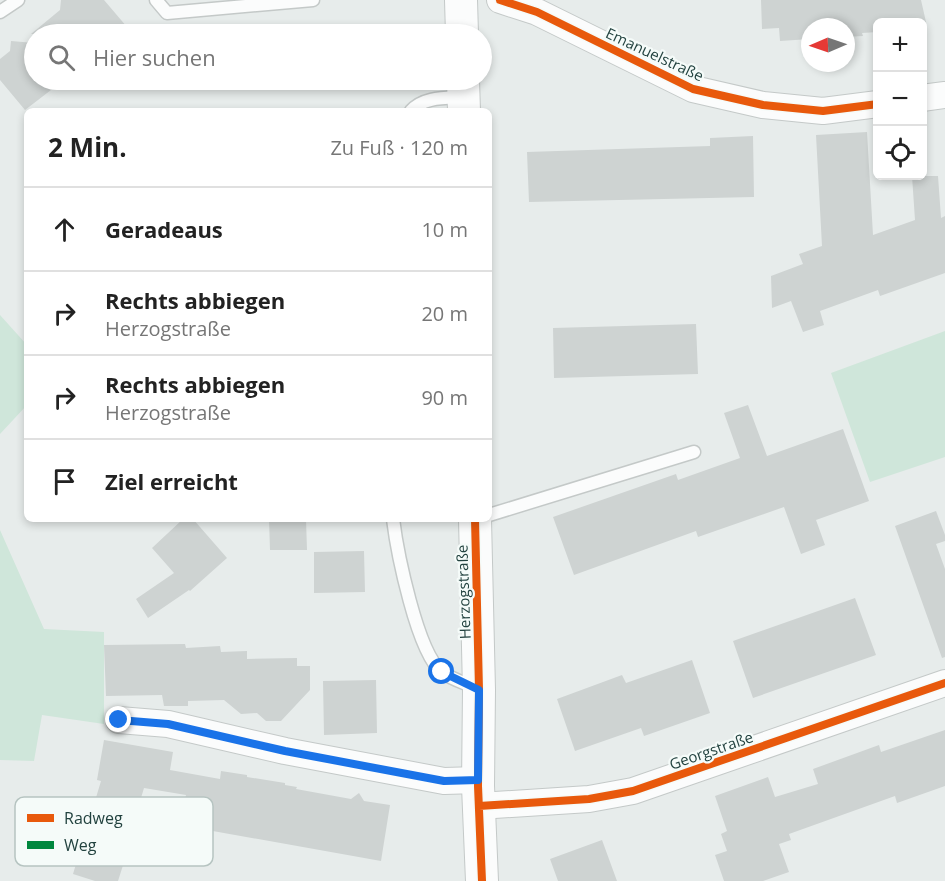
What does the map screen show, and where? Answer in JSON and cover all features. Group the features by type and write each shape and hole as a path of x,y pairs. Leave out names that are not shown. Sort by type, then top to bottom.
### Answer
{"street":[{"path":"461,0 462,24"},
{"name":"Emanuelstraße","path":"500,0 537,6 693,89 763,105 823,111 873,105"},
{"path":"927,97 945,95"},
{"name":"Herzogstraße","path":"475,522 482,881"},
{"name":"Georgstraße","path":"479,793 589,799 633,792 945,683"},
{"path":"119,720 168,724 285,751 444,781 479,793"}],"lane":[{"path":"0,12 18,0"},
{"path":"156,0 167,13 313,0"},
{"path":"414,108 429,101 464,96"},
{"path":"492,514 694,452"},
{"path":"394,522 408,596 431,658 442,672 479,690"}],"green space":[{"path":"0,315 24,342 24,408 0,434"},
{"path":"945,331 945,457 870,482 831,373"},
{"path":"0,530 44,629 104,632 104,724 42,715 34,761 0,760"}],"building":[{"path":"61,0 104,0 124,24 43,24 60,10"},
{"path":"761,0 921,0 925,18 873,18 873,32 862,33 863,36 855,36 855,18 801,18 801,40 780,41 779,28 762,29"},
{"path":"11,41 24,42 24,90 51,90 28,108 24,109 0,80 0,59 10,51"},
{"path":"867,132 873,235 915,220 912,180 927,180 927,176 938,176 941,218 945,216 945,273 880,296 878,290 820,311 824,325 803,332 791,301 772,308 771,276 803,264 799,254 822,246 816,135"},
{"path":"753,136 754,197 529,202 527,152 710,146 710,138"},
{"path":"696,324 698,374 554,378 553,328"},
{"path":"748,405 767,456 843,429 869,501 816,520 825,545 801,554 784,507 698,537 696,531 574,575 553,517 676,474 678,480 740,458 724,413"},
{"path":"936,511 945,535 945,541 936,544 945,569 945,657 942,658 895,526"},
{"path":"180,522 196,522 227,558 190,591 148,618 136,599 174,573 152,548"},
{"path":"269,522 306,522 307,550 270,550"},
{"path":"364,551 365,592 314,593 314,552"},
{"path":"855,598 876,655 753,698 733,641"},
{"path":"185,644 186,648 220,646 221,652 247,651 247,659 297,658 297,666 310,666 310,690 281,721 266,721 257,713 241,714 224,700 188,701 188,706 164,706 162,695 106,696 104,645"},
{"path":"692,660 710,713 644,736 641,728 575,751 557,699 622,675 626,683"},
{"path":"376,680 377,733 324,735 323,681"},
{"path":"945,730 945,786 897,803 895,796 789,834 791,840 779,844 789,872 763,881 724,881 715,855 727,851 721,834 727,831 715,796 768,777 775,797 818,784 813,769 879,745 881,752"},
{"path":"104,740 173,752 170,770 220,779 221,771 247,775 247,777 285,783 285,785 297,787 296,789 351,799 359,793 364,801 390,805 381,861 213,831 213,797 186,797 186,795 144,788 141,797 96,797 101,781 97,780"},
{"path":"602,840 617,881 558,881 550,859"},
{"path":"75,866 123,866 118,881 95,881 73,874"}],"marked path":[{"path":"119,720 168,724 285,751 444,781 478,780"}],"cycle path":[{"path":"500,0 537,12 693,89 763,105 823,111 873,105"},
{"path":"475,522 479,690 478,786 482,881"},
{"path":"479,806 589,799 633,791 945,683"}],"route":[{"path":"119,720 168,724 285,751 444,781 478,780 479,690 442,672"}]}
